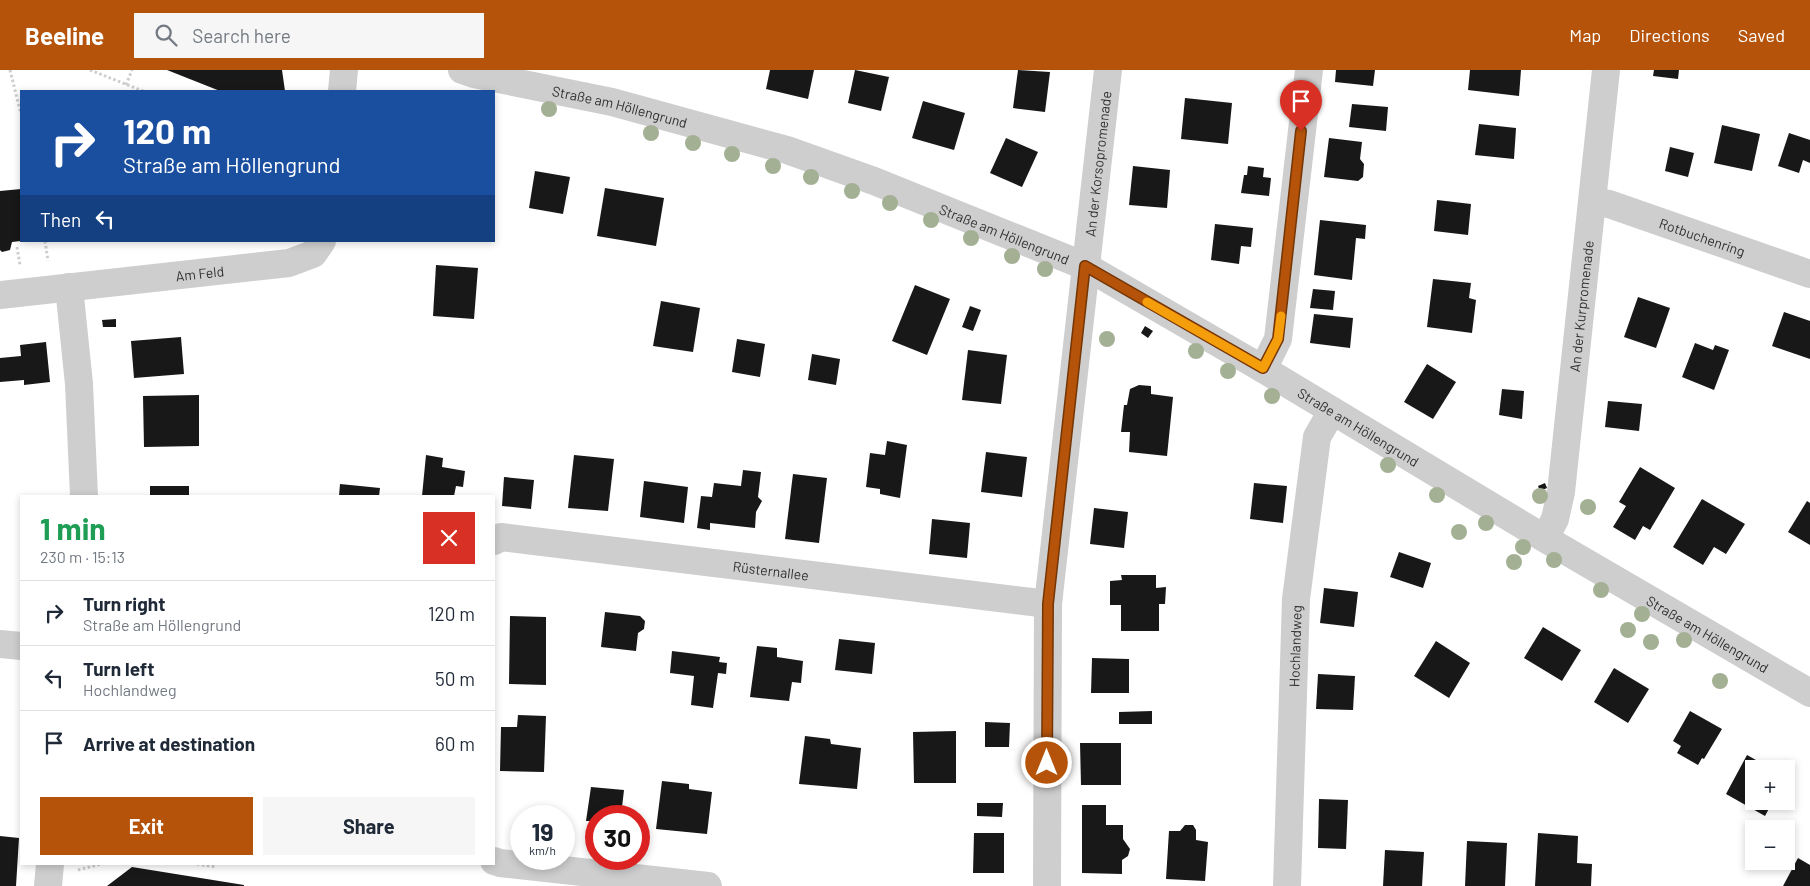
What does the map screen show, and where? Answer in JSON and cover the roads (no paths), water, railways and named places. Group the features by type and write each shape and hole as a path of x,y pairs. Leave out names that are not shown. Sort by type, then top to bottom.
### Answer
{"street":[{"path":"342,90 344,70"},
{"name":"An der Korsopromenade","path":"1047,886 1048,604 1108,70"},
{"path":"1263,368 1278,339 1308,70"},
{"name":"An der Kurpromenade","path":"1545,538 1555,519 1561,492 1606,70"},
{"name":"Straße am Höllengrund","path":"470,71 612,102 786,150 874,181 1085,266 1263,368 1545,538 1810,693"},
{"name":"Rotbuchenring","path":"1593,202 1609,204 1810,274"},
{"name":"Am Feld","path":"0,295 289,263 314,254 321,242"},
{"path":"69,287 79,393 84,495"},
{"name":"Hochlandweg","path":"1287,886 1296,599 1317,437 1332,410"},
{"name":"Rüsternallee","path":"495,540 502,537 1048,604"},
{"path":"0,644 20,646"},
{"path":"495,861 708,886"},
{"path":"48,886 50,865"}]}
